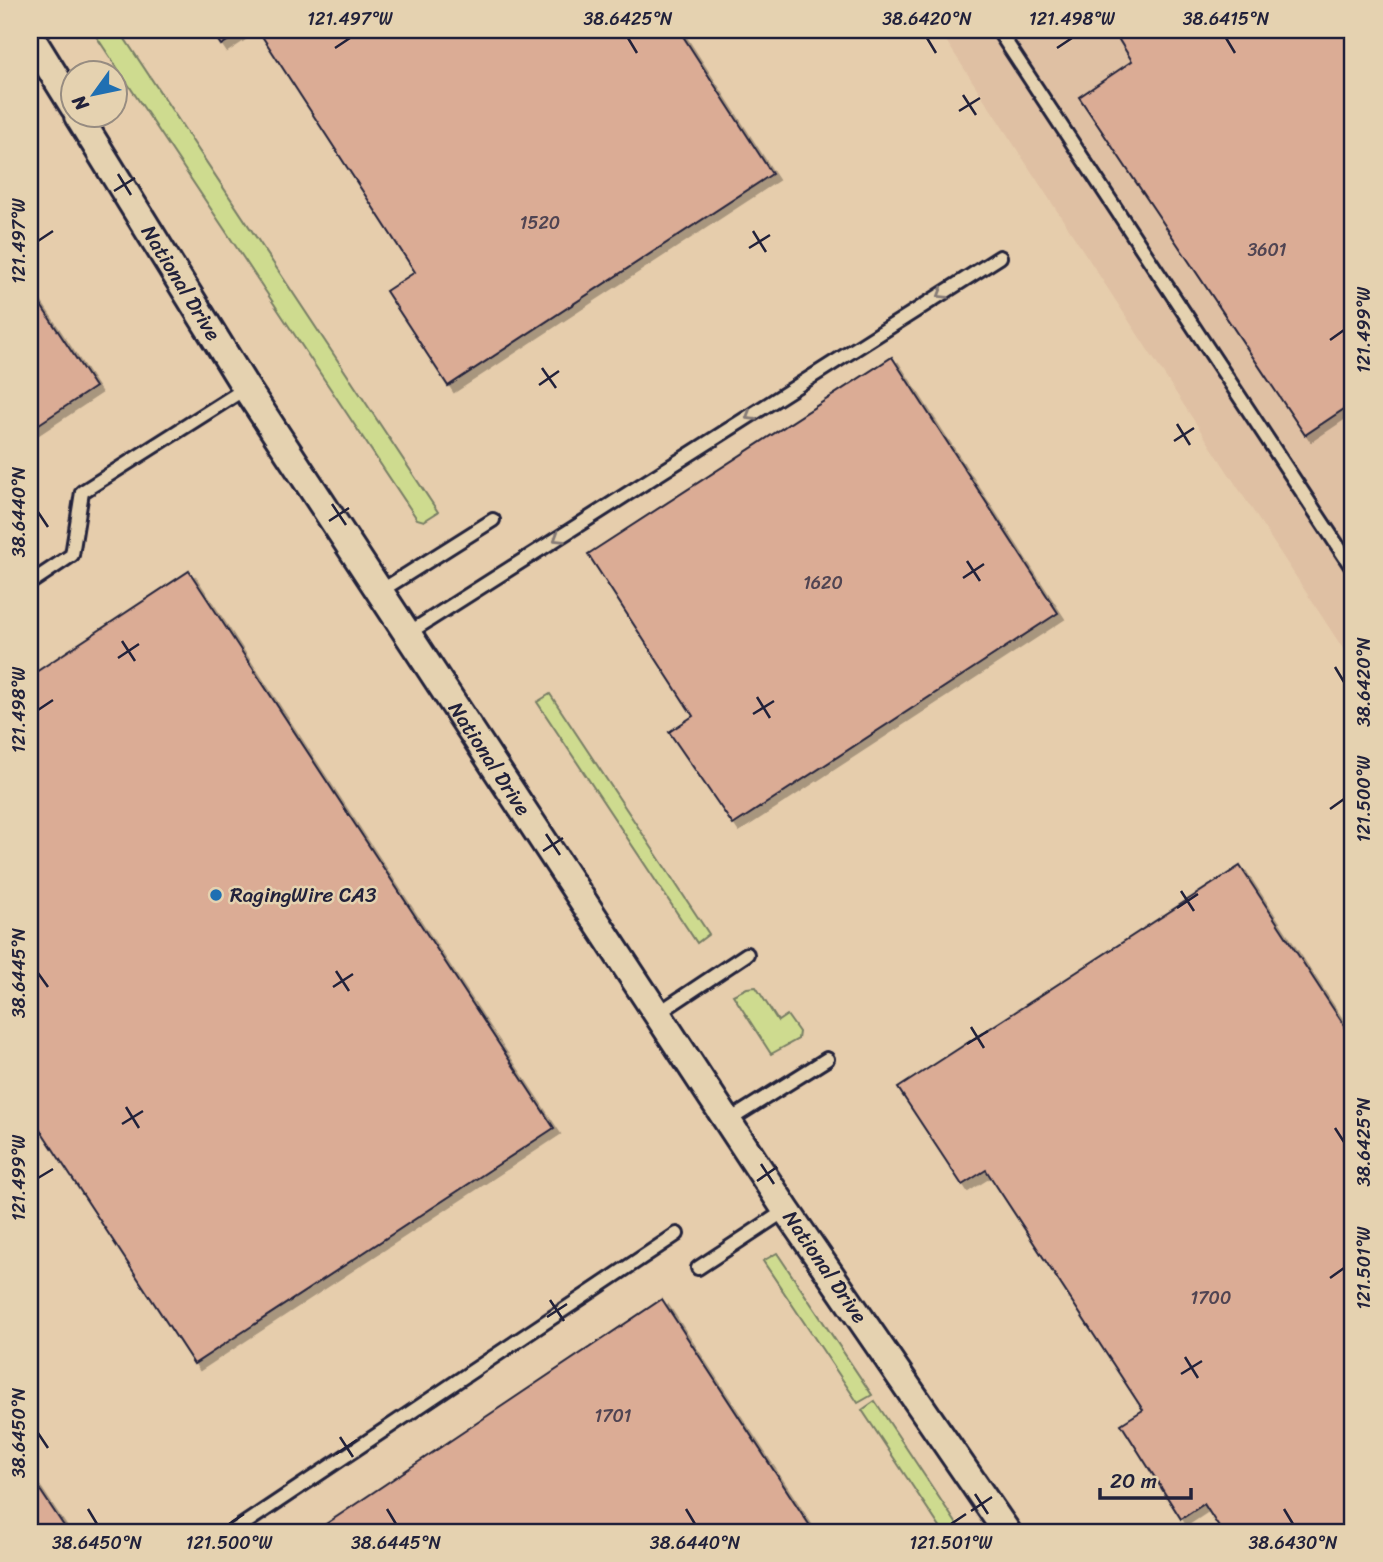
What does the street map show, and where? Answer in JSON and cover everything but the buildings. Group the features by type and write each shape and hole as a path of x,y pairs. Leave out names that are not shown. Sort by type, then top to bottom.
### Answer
{"street":[{"path":"30,36 60,84"},
{"name":"National Drive","path":"87,130 246,388 379,592 786,1210 1007,1532"}],"lane":[{"path":"998,30 1353,569"},
{"path":"407,634 1000,257"},
{"path":"30,583 72,555 82,492 246,388"},
{"path":"379,592 493,520"},
{"path":"657,1014 747,954"},
{"path":"728,1121 827,1059"},
{"path":"698,1268 786,1210"},
{"path":"232,1532 677,1234"}],"shaded area":[{"path":"939,30 1353,30 1353,664"}],"green space":[{"path":"92,30 119,30 438,512 424,521 417,519 130,87 130,60 112,60"},
{"path":"550,694 709,934 697,943 537,702"},
{"path":"756,987 778,1021 787,1015 799,1032 798,1039 771,1054 733,995"},
{"path":"777,1253 872,1395 858,1403 763,1261"},
{"path":"875,1401 962,1532 943,1532 862,1410"}],"place":[{"name":"RagingWire CA3","path":"216,895"}]}
